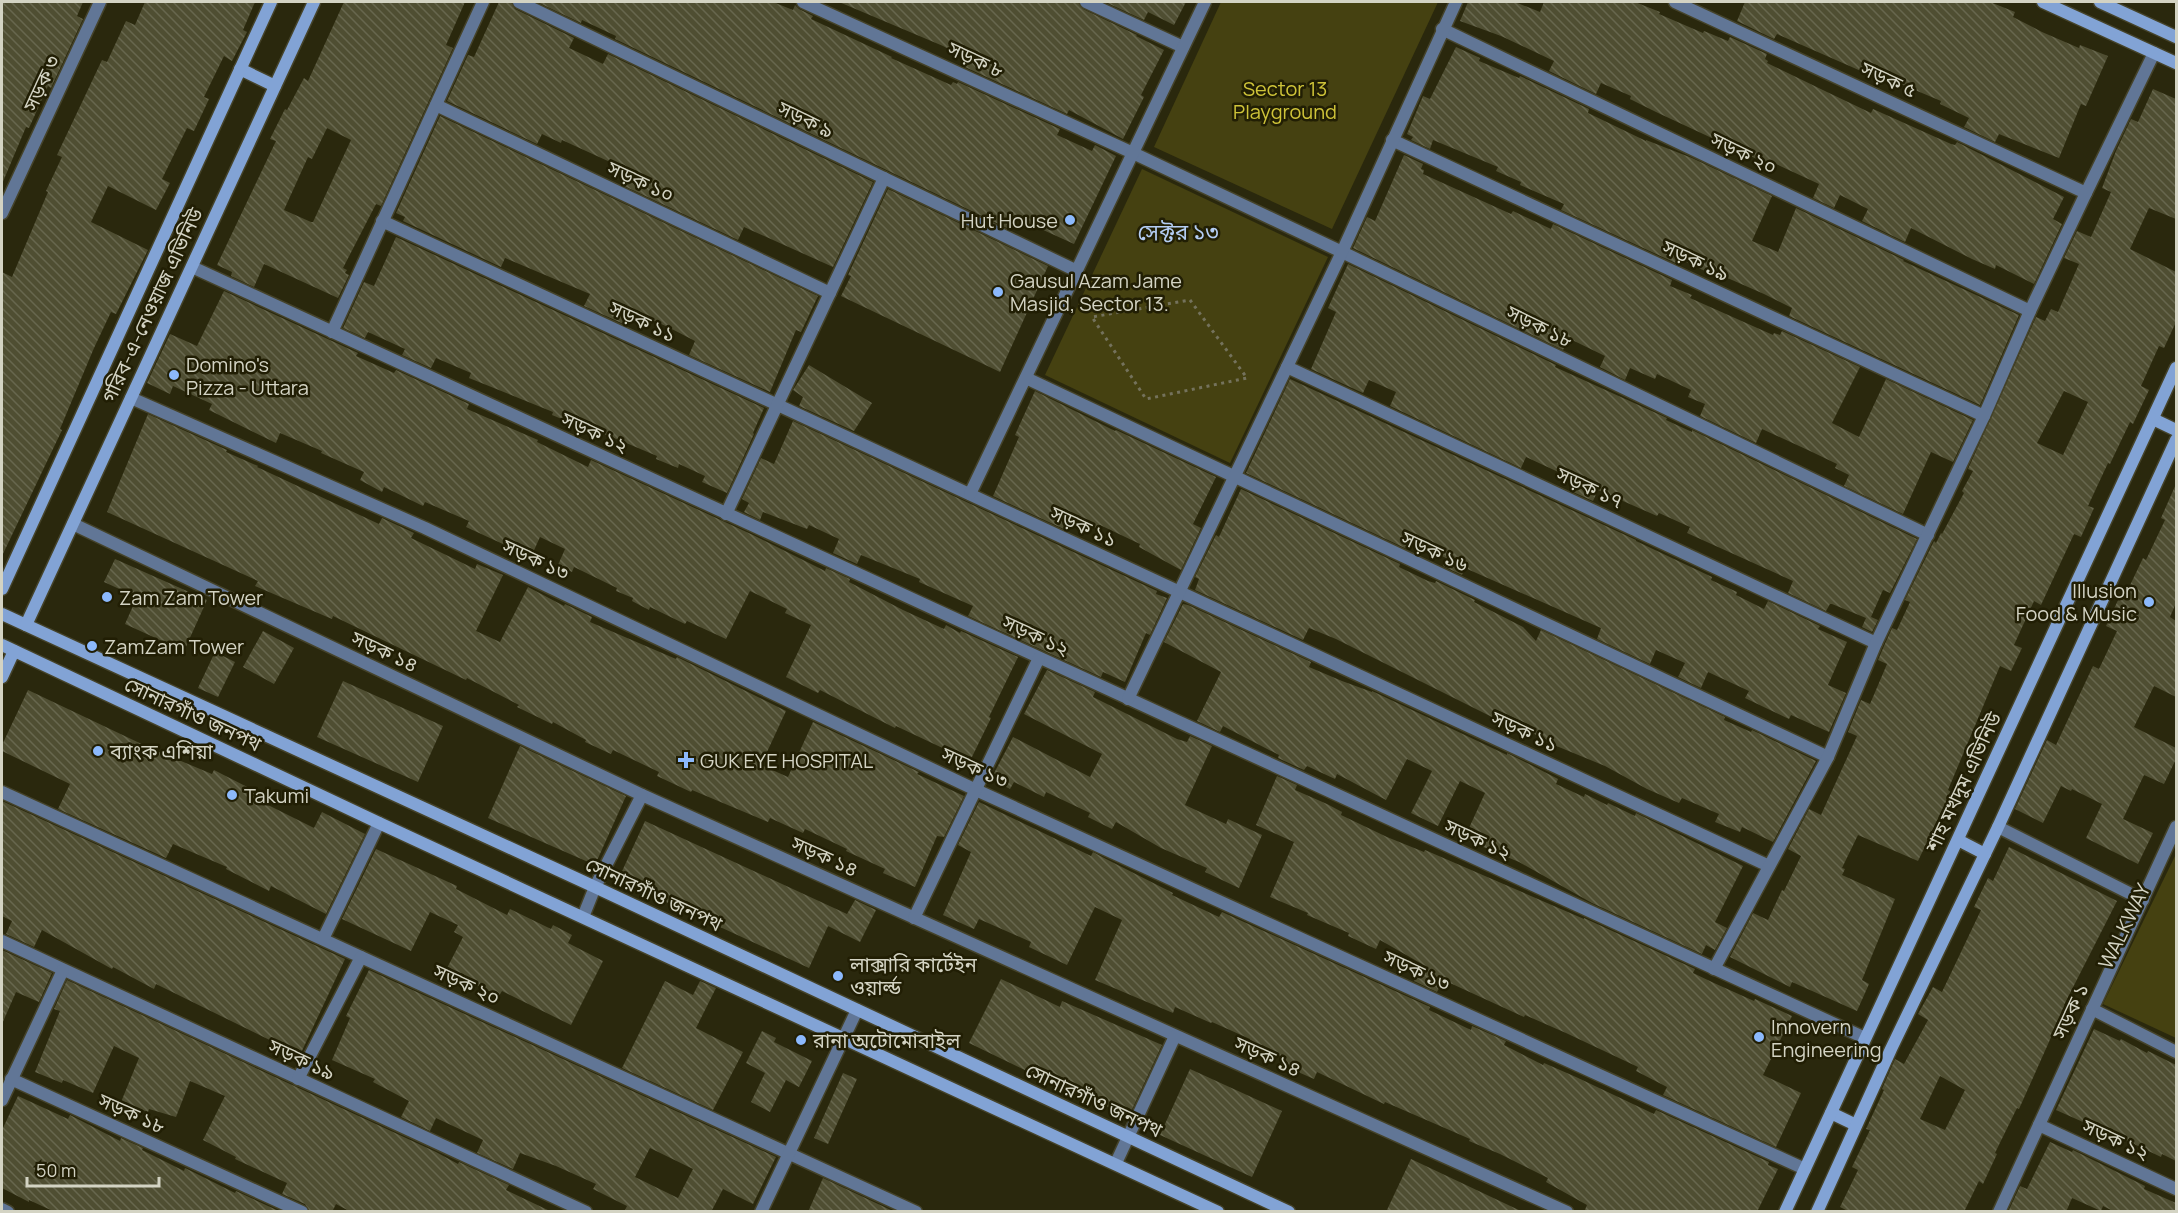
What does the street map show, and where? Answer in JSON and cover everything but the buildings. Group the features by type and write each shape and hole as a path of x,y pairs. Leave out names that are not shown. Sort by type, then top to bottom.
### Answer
{"street":[{"name":"সড়ক ৩","path":"2,213 100,2"},
{"name":"গরিব-এ-নেওয়াজ এভিনিউ","path":"2,589 271,2"},
{"name":"গরিব-এ-নেওয়াজ এভিনিউ","path":"26,625 314,2"},
{"path":"332,332 483,2"},
{"name":"সড়ক ৯","path":"519,2 1077,271"},
{"name":"সড়ক ৮","path":"803,2 1133,153"},
{"path":"1086,2 1183,47"},
{"path":"970,494 1205,2"},
{"path":"1128,699 1342,252 1456,2"},
{"name":"সড়ক ৫","path":"1676,2 2086,193"},
{"path":"2043,2 2176,63"},
{"path":"2100,2 2176,37"},
{"name":"সড়ক ২০","path":"1442,29 2030,311"},
{"path":"1714,969 1828,757 1876,643 1984,416 2030,311 2154,53"},
{"path":"240,69 275,86"},
{"name":"সড়ক ১০","path":"436,105 830,293"},
{"name":"সড়ক ১৯","path":"1392,140 1984,416"},
{"name":"সড়ক ১৮","path":"1133,153 1928,535"},
{"path":"726,514 884,178"},
{"name":"সড়ক ১১","path":"382,221 1769,866"},
{"name":"সড়ক ১২","path":"192,267 1865,1038"},
{"name":"সড়ক ১৭","path":"1287,367 1876,643"},
{"name":"শাহ মখদুম এভিনিউ","path":"1785,1212 2176,368"},
{"name":"সড়ক ১৬","path":"1026,378 1828,757"},
{"name":"সড়ক ১৩","path":"131,398 425,528 976,790 1805,1169"},
{"path":"2153,419 2176,430"},
{"path":"1817,1212 2176,440"},
{"name":"সড়ক ১৪","path":"73,524 642,795 1566,1212"},
{"name":"সোনারগাঁও জনপথ","path":"2,614 595,887 1289,1212"},
{"name":"সোনারগাঁও জনপথ","path":"2,645 379,823 1218,1212"},
{"path":"2,677 14,651"},
{"path":"914,918 1039,658"},
{"name":"সড়ক ২০","path":"2,792 916,1212"},
{"path":"583,917 595,887 642,795"},
{"path":"322,939 379,823"},
{"path":"1998,827 2143,900"},
{"name":"সড়ক ১","path":"1999,1212 2176,827"},
{"path":"1958,840 1985,854"},
{"name":"সড়ক ১৯","path":"2,941 586,1212"},
{"path":"298,1079 361,957"},
{"path":"2,1100 63,970"},
{"path":"761,1212 857,1010"},
{"path":"2092,1010 2176,1052"},
{"path":"1116,1163 1174,1036"},
{"name":"সড়ক ১৮","path":"12,1079 302,1212"},
{"path":"1830,1113 1856,1125"},
{"name":"সড়ক ১২","path":"2039,1125 2176,1189"},
{"path":"2,1209 8,1212"}],"path":[{"path":"1191,300 1247,378 1146,399 1092,317 1191,300"}],"green space":[{"name":"Sector 13 Playground","path":"1221,2 1438,2 1332,229 1154,147"},
{"path":"1142,169 1328,257 1230,463 1045,375"},
{"path":"2176,854 2176,1038 2103,1004"}],"place":[{"name":"Hut House","path":"1070,220"},
{"name":"Gausul Azam Jame Masjid, Sector 13.","path":"998,292"},
{"name":"Domino's Pizza - Uttara","path":"174,375"},
{"name":"Zam Zam Tower","path":"107,597"},
{"name":"Illusion Food & Music","path":"2149,602"},
{"name":"ZamZam Tower","path":"92,646"},
{"name":"ব্যাংক এশিয়া","path":"98,751"},
{"name":"GUK EYE HOSPITAL","path":"686,760"},
{"name":"Takumi","path":"232,795"},
{"name":"লাক্সারি কার্টেইন ওয়ার্ল্ড","path":"838,976"},
{"name":"Innovern Engineering","path":"1759,1037"},
{"name":"রানা অটোমোবাইল","path":"801,1040"}],"district":[{"name":"সেক্টর ১৩","path":"1178,232"}]}
